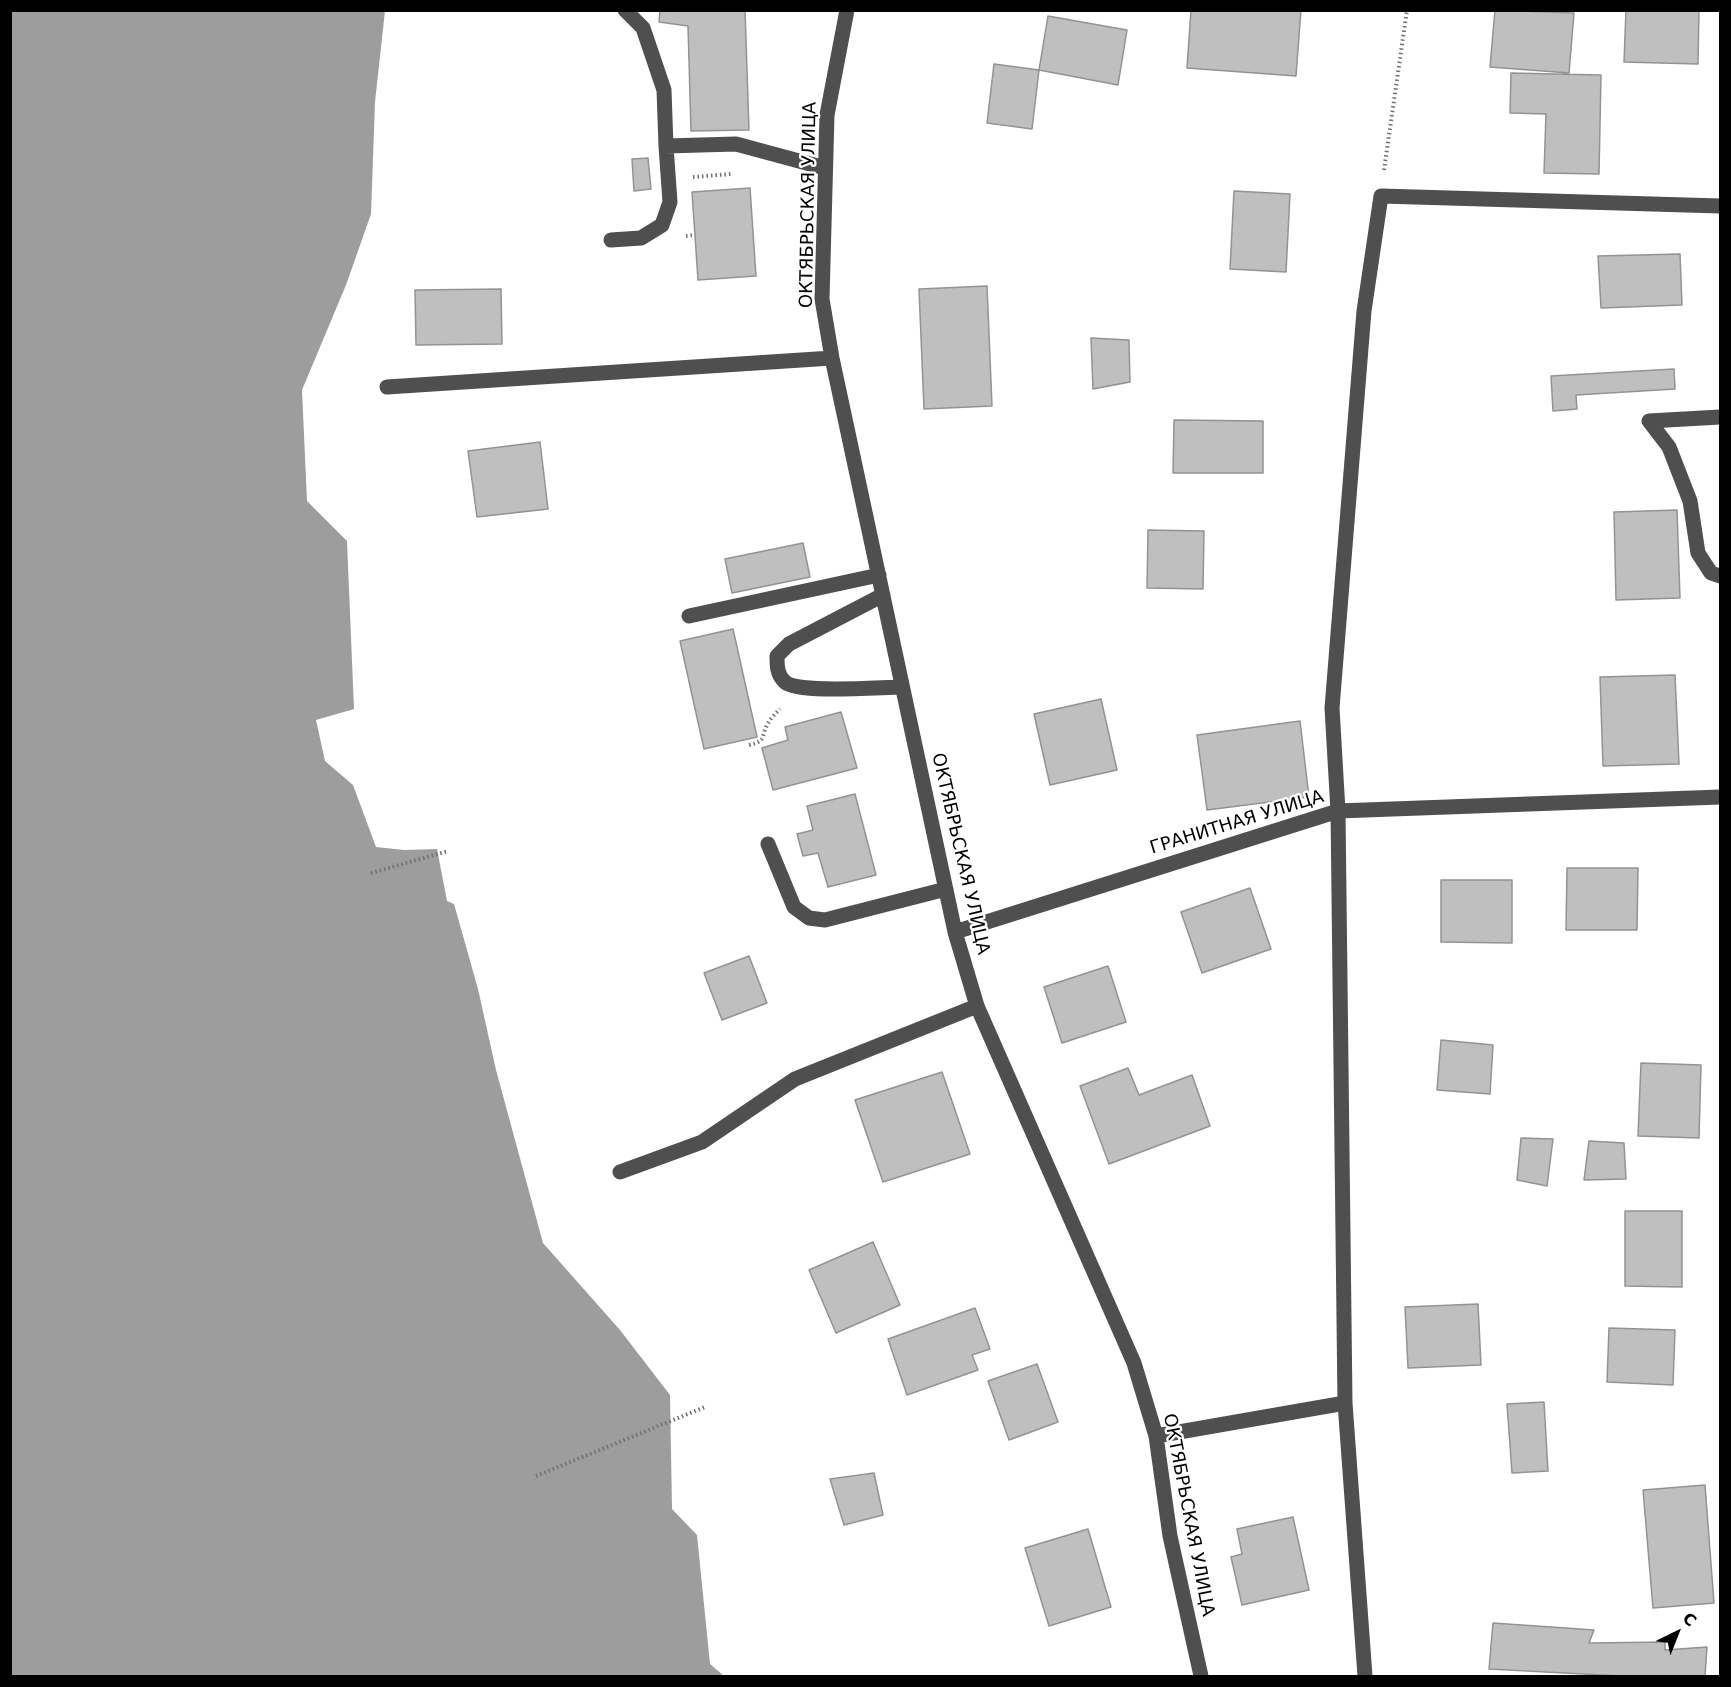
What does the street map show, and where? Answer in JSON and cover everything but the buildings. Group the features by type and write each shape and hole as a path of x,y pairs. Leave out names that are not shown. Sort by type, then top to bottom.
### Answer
{"street":[{"path":"611,240 641,237 662,225 670,202 664,90 644,28 625,10"},
{"name":"ОКТЯБРЬСКАЯ УЛИЦА","path":"847,10 827,115 822,299 832,358 955,932 977,1006 1134,1363 1156,1436 1170,1536 1201,1677"},
{"path":"666,146 736,144 825,168"},
{"path":"1365,1677 1345,1403 1338,811 1332,708 1364,311 1381,196 1720,206"},
{"path":"387,387 832,358"},
{"path":"1720,417 1649,421 1669,447 1690,501 1698,554 1711,573 1720,576"},
{"path":"689,616 879,575"},
{"path":"883,595 789,644 777,656 777,670 786,683 803,688 902,687"},
{"name":"ГРАНИТНАЯ УЛИЦА","path":"955,932 1338,811 1720,797"},
{"path":"768,844 794,907 809,918 825,920 945,889"},
{"path":"620,1172 702,1142 795,1079 977,1006"},
{"path":"1156,1436 1345,1403"}],"path":[{"path":"1381,196 1407,10"},
{"path":"749,745 759,743 765,737 767,726 774,714 803,688"},
{"path":"371,873 448,851"},
{"path":"536,1476 705,1407"}],"shaded area":[{"path":"11,10 385,11 375,102 371,214 346,285 302,390 307,501 347,541 354,709 316,720 325,761 353,785 376,847 404,850 437,849 447,901 454,904 478,989 496,1070 543,1243 620,1330 670,1395 672,1509 697,1535 710,1664 724,1676 11,1676"}]}
